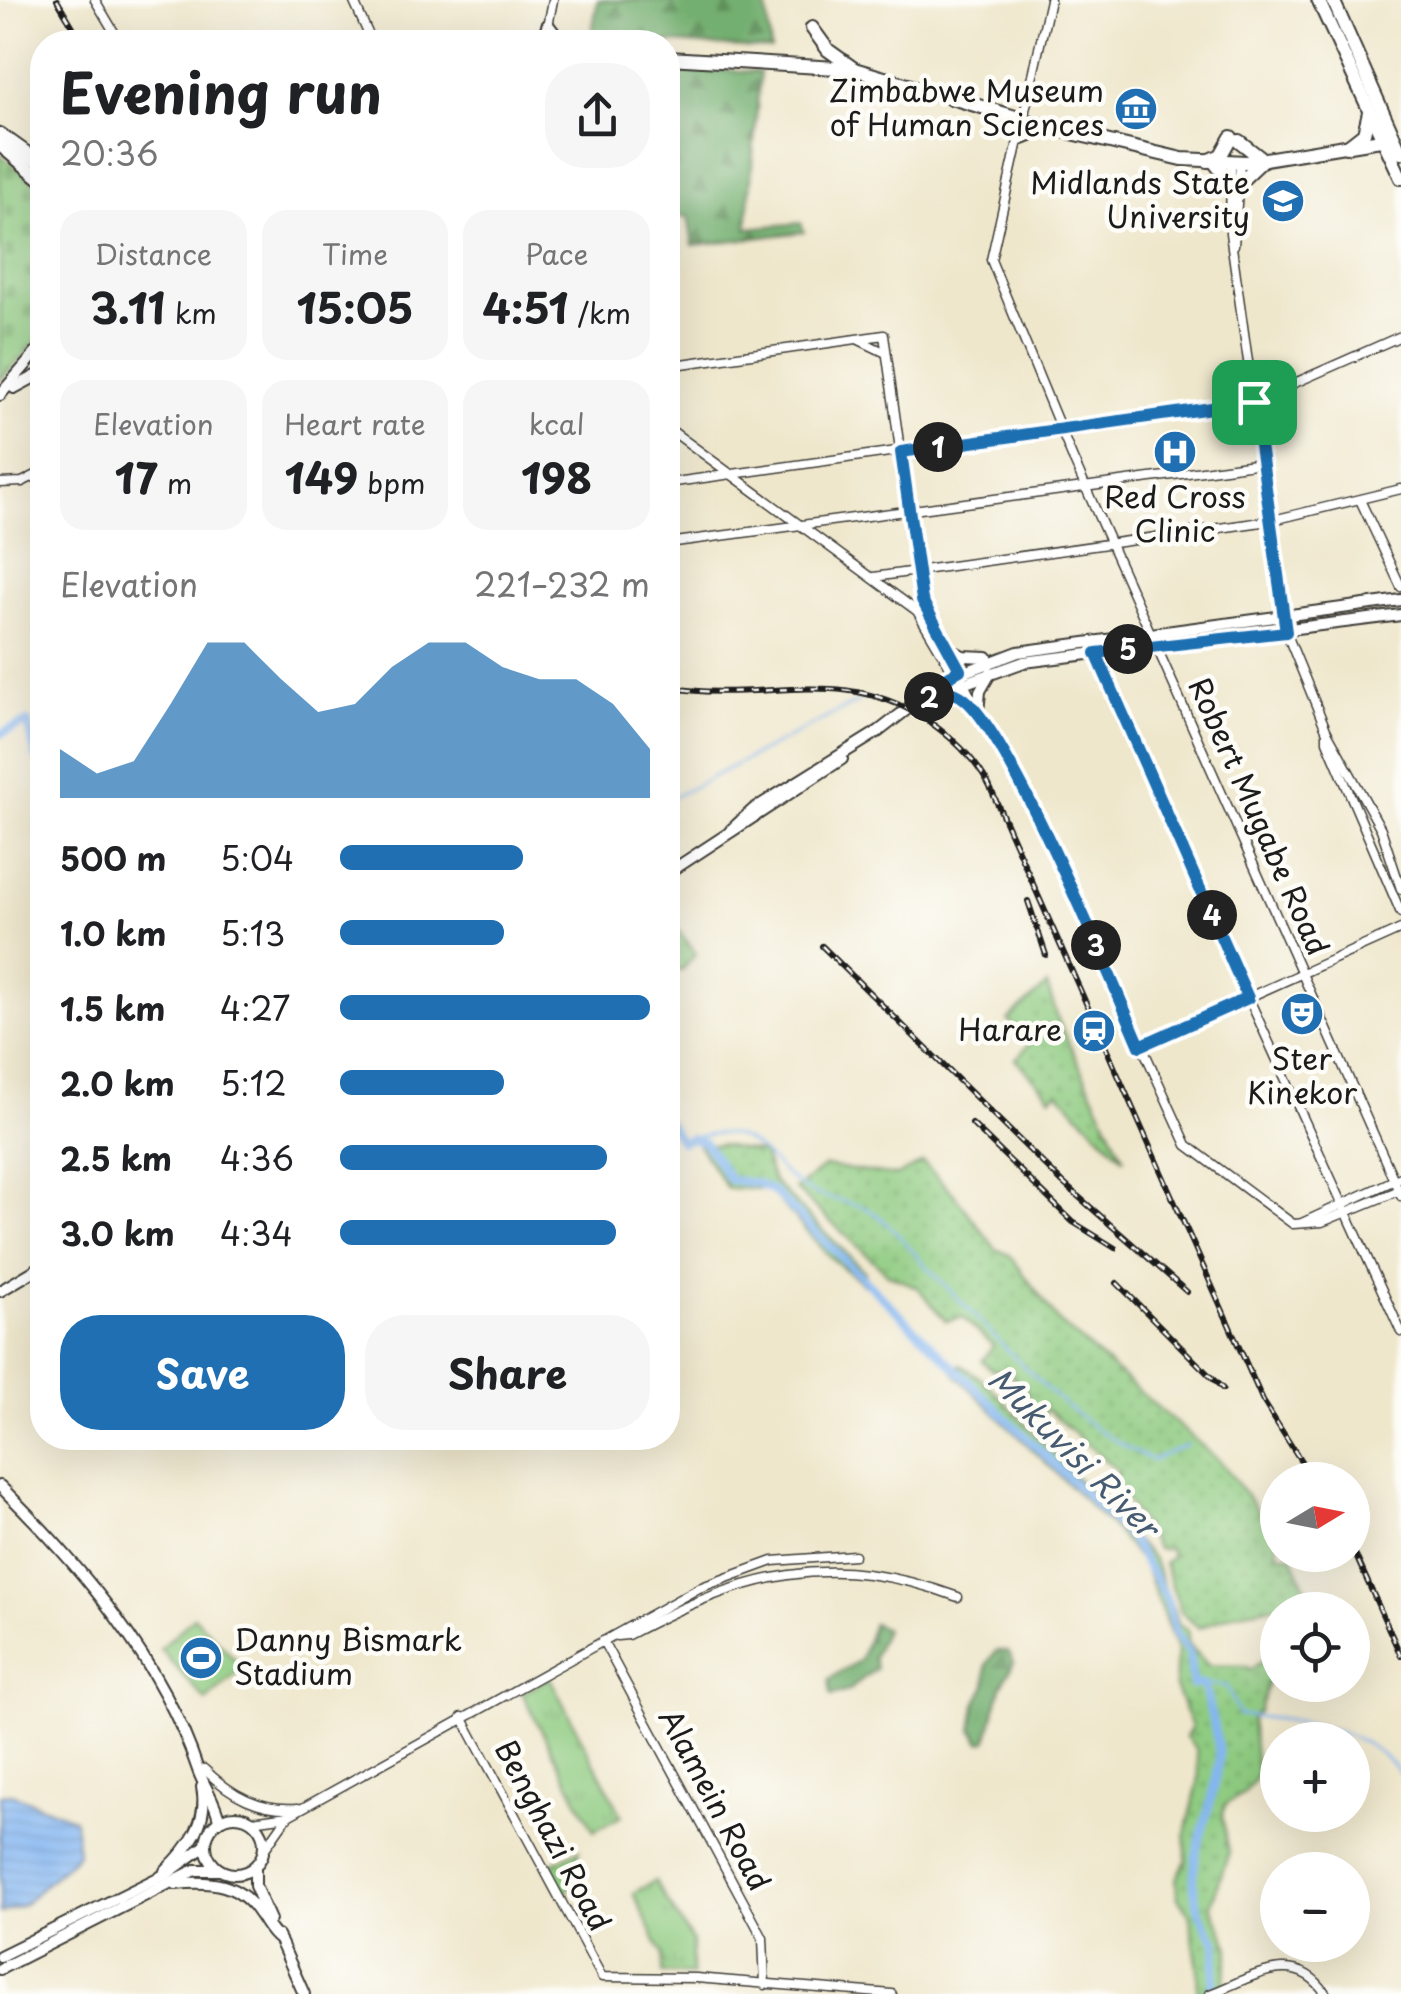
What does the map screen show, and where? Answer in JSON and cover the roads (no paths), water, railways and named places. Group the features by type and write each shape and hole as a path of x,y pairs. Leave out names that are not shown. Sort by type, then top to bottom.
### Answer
{"highway":[{"path":"1318,0 1369,110 1393,138 1401,178"},
{"path":"1333,0 1401,153"},
{"path":"812,28 828,50 854,69"},
{"path":"680,56 854,69 1162,156 1210,162 1236,163 1334,151 1393,138"},
{"path":"1334,151 1364,133 1369,110"},
{"path":"1020,139 1051,127"},
{"path":"0,134 30,155"},
{"path":"1210,162 1235,139 1253,156 1264,160"},
{"path":"0,145 30,170"},
{"path":"1210,162 1236,183 1264,160"}],"main road":[{"path":"0,395 30,360"},
{"path":"0,404 30,369"},
{"path":"14,388 30,379"},
{"path":"680,865 848,756 866,738 924,698 952,685 1024,662 1094,648 1401,600"},
{"path":"1154,639 1286,632 1401,615"},
{"path":"949,650 963,656 994,657 1094,648"},
{"path":"965,698 952,685 952,669 994,657"},
{"path":"978,713 980,691 992,672"},
{"path":"0,1291 30,1273"},
{"path":"0,1486 49,1534 116,1620 224,1808 252,1820 262,1834 264,1850 256,1866 255,1886 304,1994"},
{"path":"200,1767 218,1820"},
{"path":"161,1882 188,1846 204,1815 200,1767"},
{"path":"220,1870 210,1860 205,1846 208,1831 218,1820 233,1815"},
{"path":"0,1969 161,1882 205,1846"},
{"path":"239,1874 256,1866"},
{"path":"0,1956 195,1870 239,1874 255,1886"},
{"path":"161,1882 201,1881 233,1888 254,1905 280,1940"}],"street":[{"path":"94,0 113,30"},
{"path":"354,0 367,30"},
{"path":"548,30 553,0"},
{"name":"Robert Mugabe Road","path":"1050,0 1026,120 991,260 1060,429 1400,1192"},
{"path":"1236,163 1230,233 1286,632 1327,732 1380,829 1401,890"},
{"path":"680,364 884,335 922,600 949,650 952,685 978,713"},
{"path":"680,482 1254,402 1401,336"},
{"path":"855,339 886,353"},
{"path":"680,437 805,525 916,611 952,669"},
{"path":"680,541 1262,463"},
{"path":"0,482 30,478"},
{"path":"874,576 1269,521 1379,498 1401,489"},
{"path":"1379,498 1401,497"},
{"path":"1361,502 1401,587"},
{"path":"1094,648 1342,1208 1401,1332"},
{"path":"965,698 978,713 1040,823 1186,1146 1284,1218 1302,1223 1400,1192"},
{"path":"1327,732 1327,741 1401,913"},
{"path":"1140,1046 1401,929"},
{"path":"1342,1208 1397,1179"},
{"path":"264,1850 288,1816 303,1807 462,1717 742,1569 808,1557 854,1555"},
{"path":"603,1641 628,1636 692,1601 762,1578 854,1572 892,1576 958,1597"},
{"name":"Alamein Road","path":"603,1641 762,1938 764,1984"},
{"name":"Benghazi Road","path":"462,1717 602,1978 626,1974 764,1984"},
{"path":"200,1767 242,1799 272,1808 303,1807"},
{"path":"252,1820 288,1816"},
{"path":"1214,1992 1258,1973 1288,1967 1310,1975 1326,1994"},
{"path":"764,1984 892,1994"}],"water":[{"path":"12,1794 74,1819 78,1854 23,1905 0,1914 0,1795"}],"waterway":[{"path":"680,794 861,700"},
{"name":"Mukuvisi River","path":"0,734 28,722 30,731"},
{"path":"692,1138 731,1134 757,1148 809,1191 875,1214 1059,1400 1119,1443 1152,1460 1187,1445"},
{"name":"Mukuvisi River","path":"680,1140 692,1138 705,1143 730,1180 756,1183 774,1192 1129,1537 1165,1595 1175,1633 1189,1653 1193,1685 1204,1684 1218,1744 1215,1785 1194,1874 1202,1919 1217,1943 1212,1994"},
{"path":"1204,1684 1226,1686 1239,1715 1305,1723 1349,1736 1387,1759 1401,1775"}],"railway":[{"path":"57,0 75,30"},
{"path":"680,688 735,692 830,689 862,693 893,702 925,719 969,756 989,785 1263,1401 1302,1462"},
{"path":"1028,901 1046,955"},
{"path":"822,946 1063,1183 1187,1292"},
{"path":"972,1124 1073,1222 1115,1248"},
{"path":"1117,1283 1223,1389"},
{"path":"1363,1572 1401,1656"}],"place":[{"name":"Zimbabwe Museum of Human Sciences","path":"1136,109"},
{"name":"Midlands State University","path":"1283,201"},
{"name":"Red Cross Clinic","path":"1175,452"},
{"name":"Ster Kinekor","path":"1302,1014"},
{"name":"Harare","path":"1094,1031"},
{"name":"Danny Bismark Stadium","path":"201,1658"}]}
